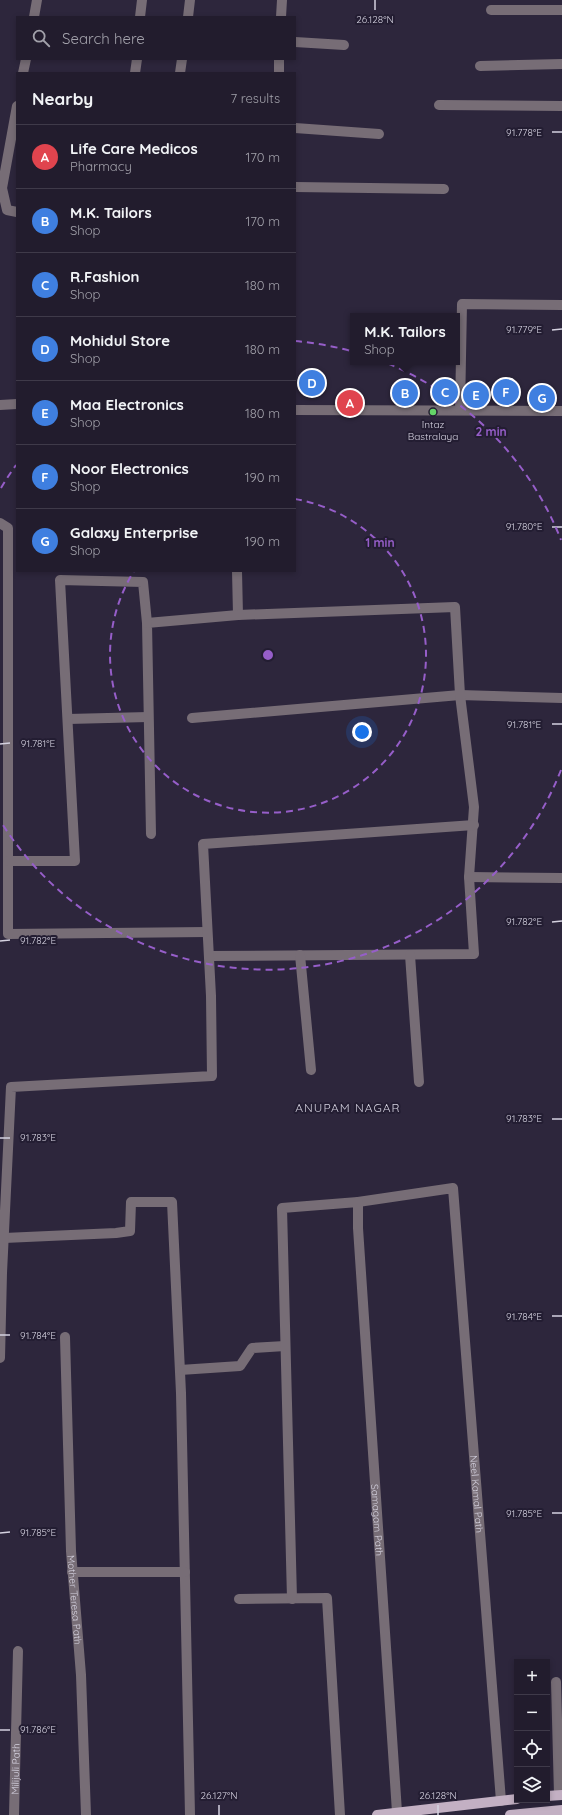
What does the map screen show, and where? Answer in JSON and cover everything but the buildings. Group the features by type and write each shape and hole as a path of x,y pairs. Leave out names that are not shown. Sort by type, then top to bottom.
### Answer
{"main road":[{"path":"550,1796 560,1795"},
{"path":"377,1815 514,1799"},
{"path":"510,1815 562,1810"}],"street":[{"path":"34,16 37,0"},
{"path":"140,16 142,0"},
{"path":"188,16 190,0"},
{"path":"281,16 282,0"},
{"path":"491,10 562,10"},
{"path":"296,42 344,45"},
{"path":"23,72 26,60"},
{"path":"135,72 137,60"},
{"path":"180,72 182,60"},
{"path":"279,60 279,72"},
{"path":"480,66 562,64"},
{"path":"439,105 562,106"},
{"path":"16,111 2,188 7,210 16,212"},
{"path":"296,128 379,134"},
{"path":"296,187 444,189"},
{"path":"460,410 462,304 562,305"},
{"path":"0,405 16,404"},
{"path":"296,410 562,411"},
{"path":"0,524 8,528 8,934 207,932"},
{"path":"237,572 238,615"},
{"path":"8,861 75,861 60,580 143,582 147,623 151,834"},
{"path":"147,623 238,615 456,606 460,695 474,807 474,825 469,877 474,954 209,956"},
{"path":"192,718 460,695 562,698"},
{"path":"68,719 148,717"},
{"path":"0,1358 11,1087 212,1076 211,996 203,844 474,825"},
{"path":"469,877 562,878"},
{"path":"300,955 311,1070"},
{"path":"410,955 419,1082"},
{"name":"Neel Kamal Path","path":"358,1202 453,1188 501,1801"},
{"path":"4,1238 116,1233 130,1231 131,1202 172,1202 180,1370 190,1815"},
{"path":"292,1599 282,1208 358,1202"},
{"name":"Samagam Path","path":"358,1202 358,1228 397,1812"},
{"name":"Mother Teresa Path","path":"65,1337 72,1572 81,1675 86,1815"},
{"path":"180,1370 240,1366 252,1348 286,1346"},
{"path":"72,1572 184,1572"},
{"path":"239,1599 327,1598 340,1815"},
{"name":"Milijuli Path","path":"14,1815 18,1651"},
{"path":"556,1682 560,1795"}],"place":[{"name":"Mohidul Store","path":"312,383"},
{"name":"R.Fashion","path":"445,392"},
{"name":"Noor Electronics","path":"506,392"},
{"name":"M.K. Tailors","path":"405,393"},
{"name":"Maa Electronics","path":"476,395"},
{"name":"Galaxy Enterprise","path":"542,398"},
{"name":"Life Care Medicos","path":"350,403"},
{"name":"Intaz Bastralaya","path":"433,412"}],"district":[{"name":"ANUPAM NAGAR","path":"348,1108"}]}
